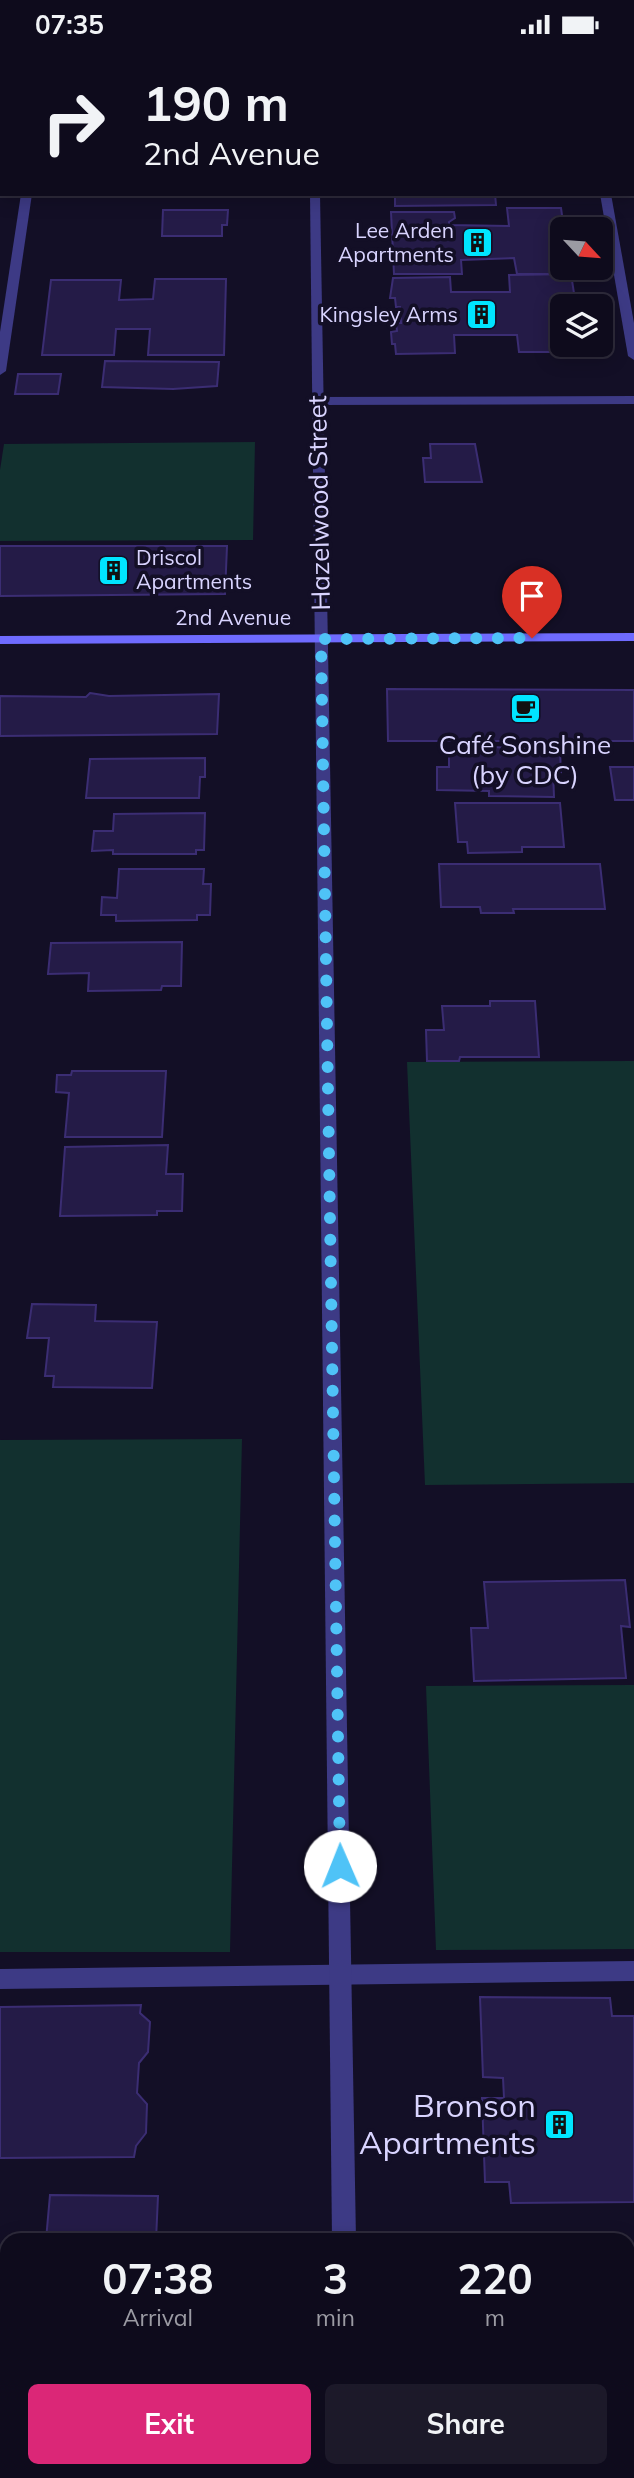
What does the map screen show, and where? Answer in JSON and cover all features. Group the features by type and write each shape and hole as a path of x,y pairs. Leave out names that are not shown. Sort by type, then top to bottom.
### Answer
{"street":[{"path":"0,371 27,196"},
{"name":"Hazelwood Street","path":"315,196 344,2233"},
{"path":"605,196 634,356"},
{"path":"318,401 634,400"},
{"name":"2nd Avenue","path":"0,640 634,637"},
{"path":"0,1979 342,1977 634,1971"}],"green space":[{"path":"255,442 253,540 0,541 0,470 4,444"},
{"path":"634,1061 634,1483 425,1485 407,1062"},
{"path":"242,1439 230,1952 0,1952 0,1440"},
{"path":"634,1685 634,1949 436,1950 426,1686"}],"building":[{"path":"395,196 495,196 496,205 395,206"},
{"name":"Lee Arden Apartments","path":"507,208 561,208 562,217 550,217 550,274 517,274 514,258 461,260 462,274 394,274 391,212 454,212 455,218 449,225 509,226"},
{"path":"163,210 228,210 227,225 222,225 222,236 162,236"},
{"name":"Kingsley Arms","path":"550,274 550,280 572,280 574,294 550,294 550,352 519,352 517,335 454,335 455,353 396,354 391,332 397,331 396,323 401,323 400,307 396,307 395,298 390,298 393,278 450,277 451,292 510,292 509,275"},
{"path":"155,279 226,279 224,355 148,355 150,329 116,329 114,355 42,355 51,280 121,280 119,300 153,299"},
{"path":"105,361 219,362 217,386 173,389 102,387"},
{"path":"18,374 61,374 58,394 15,394"},
{"path":"430,444 475,444 482,482 425,482 423,458 431,458"},
{"name":"Driscol Apartments","path":"0,546 227,546 225,594 0,596"},
{"path":"387,689 634,690 634,741 388,741"},
{"path":"90,693 109,696 219,694 217,734 0,736 0,696 86,697"},
{"path":"494,747 560,751 561,772 553,771 554,797 489,796 489,791 437,790 437,767 449,767 449,756 455,750 489,751"},
{"path":"205,758 205,777 200,777 199,798 86,798 90,759"},
{"path":"610,767 634,767 634,800 615,800"},
{"path":"455,803 560,803 564,847 522,847 522,852 468,853 467,842 458,842"},
{"path":"205,813 204,850 196,850 196,854 113,854 113,850 92,851 94,831 113,831 114,814"},
{"path":"439,864 600,864 605,909 513,909 514,913 481,913 480,907 441,907"},
{"path":"119,869 204,869 203,884 211,884 210,915 197,915 197,920 116,921 116,915 101,915 102,897 117,898"},
{"path":"182,942 181,986 162,986 161,990 88,991 89,973 48,974 51,943"},
{"path":"490,1001 535,1001 539,1057 460,1057 459,1061 427,1061 426,1030 444,1030 442,1006 490,1006"},
{"path":"72,1071 166,1071 162,1137 65,1137 69,1093 56,1092 57,1075 71,1075"},
{"path":"168,1145 166,1174 183,1174 182,1211 157,1211 157,1215 60,1216 65,1147"},
{"path":"32,1304 96,1305 95,1321 157,1322 152,1388 53,1387 54,1376 45,1376 49,1338 27,1338"},
{"path":"625,1580 630,1627 621,1626 626,1678 474,1681 471,1628 488,1628 484,1582"},
{"name":"Bronson Apartments","path":"480,1997 610,1998 612,2016 634,2016 634,2202 511,2203 509,2182 485,2182 482,2098 504,2098 503,2078 483,2077"},
{"path":"141,2005 140,2013 150,2022 148,2052 139,2063 137,2093 147,2104 146,2133 136,2146 134,2157 0,2158 0,2007"},
{"path":"50,2195 158,2196 156,2233 47,2233"}],"place":[{"name":"Lee Arden Apartments","path":"477,243"},
{"name":"Kingsley Arms","path":"481,315"},
{"name":"Driscol Apartments","path":"113,570"},
{"name":"Café Sonshine (by CDC)","path":"525,709"},
{"name":"Bronson Apartments","path":"559,2124"}],"route":[{"path":"340,1866 321,639 532,638"}]}
